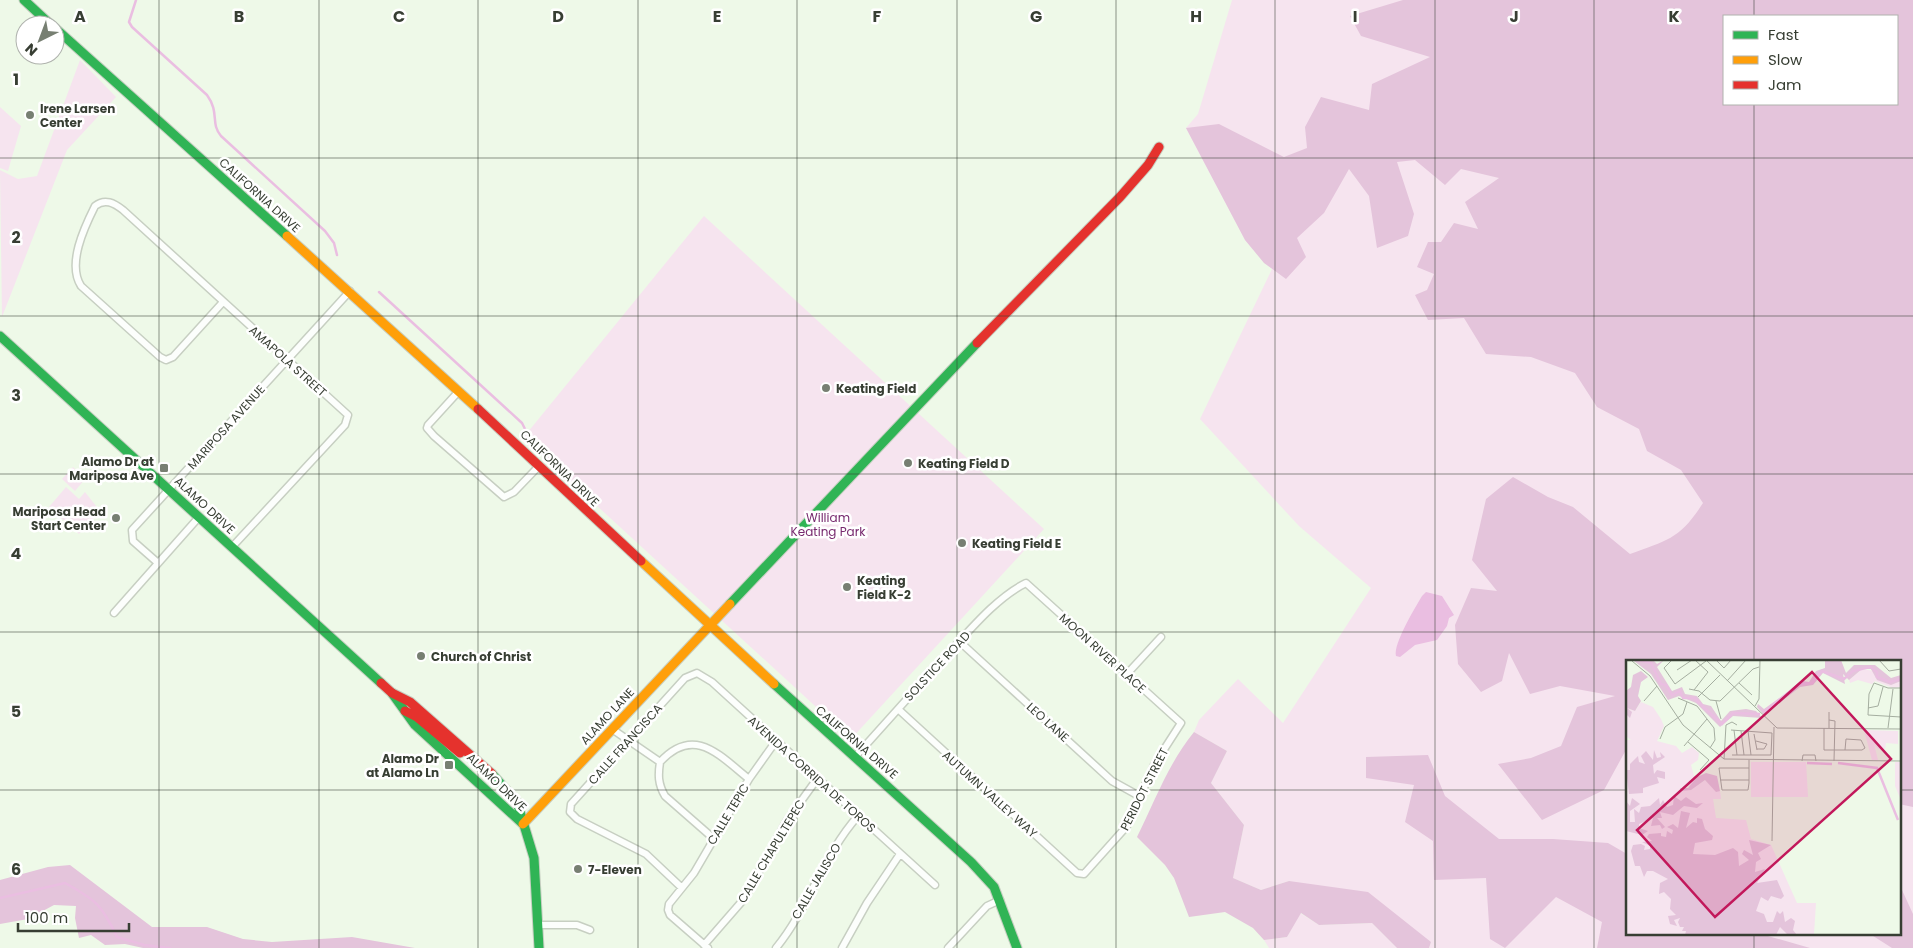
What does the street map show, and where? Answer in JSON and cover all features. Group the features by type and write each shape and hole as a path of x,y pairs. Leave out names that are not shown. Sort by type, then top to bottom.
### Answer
{"street":[{"path":"24,0 40,15"},
{"name":"CALIFORNIA DRIVE","path":"65,37 350,291 710,625 971,862 990,882 1000,900 1017,948"},
{"name":"ALAMO LANE","path":"523,824 867,457 1120,197 1148,165 1159,147"},
{"name":"AMAPOLA STREET","path":"223,302 173,357 168,360 161,359 81,286 75,277 75,257 94,208 105,201 123,210 346,413 347,422 232,547"},
{"name":"MARIPOSA AVENUE","path":"158,563 133,541 132,530 350,291"},
{"name":"ALAMO DRIVE","path":"0,336 392,693 410,702 497,779 517,802 534,858 539,948"},
{"path":"459,391 428,425 427,428 434,436 504,497 514,492 539,466"},
{"path":"114,613 199,517"},
{"name":"SOLSTICE ROAD","path":"855,757 960,642 1014,589 1026,583"},
{"name":"MOON RIVER PLACE","path":"1026,583 1181,723"},
{"path":"1126,674 1161,637"},
{"name":"LEO LANE","path":"960,642 1112,780 1141,796"},
{"name":"AVENIDA CORRIDA DE TOROS","path":"685,678 698,673 705,677 935,885"},
{"name":"CALLE FRANCISCA","path":"682,888 646,854 577,819 570,812 571,804 685,678"},
{"name":"ALAMO DRIVE","path":"392,693 400,709 523,824"},
{"path":"400,709 417,717 460,753 475,759"},
{"name":"AUTUMN VALLEY WAY","path":"898,709 1077,873 1084,874"},
{"name":"PERIDOT STREET","path":"1084,874 1127,826 1154,766 1181,723"},
{"path":"612,729 660,762"},
{"name":"CALLE TEPIC","path":"706,946 670,915 668,910 669,904 694,873 749,779 776,741"},
{"path":"713,838 665,796 658,778 660,762 674,749 682,746 702,745 712,749 749,779"},
{"name":"CALLE CHAPULTEPEC","path":"706,946 744,899 786,822 817,779"},
{"name":"CALLE JALISCO","path":"776,948 793,923 834,848 858,816"},
{"path":"842,948 867,902 900,854"},
{"path":"948,948 987,906 1000,900"},
{"path":"538,926 577,925 590,930"}],"green space":[{"path":"1232,0 1913,0 1913,948 1429,948 1431,942 1289,881 1261,890 1233,878 1244,825 1211,783 1227,751 1194,732 1199,720 1238,679 1283,723 1371,588 1299,526 1200,419 1272,269 1245,240 1186,128 1198,114"},
{"path":"80,60 116,97 67,150 2,317 0,170 18,179 37,176"},
{"path":"0,107 21,126 8,171 0,168"},
{"name":"William Keating Park","path":"704,216 1044,529 851,739 523,438"},
{"path":"73,467 85,479 75,491 62,479"},
{"path":"66,487 79,499 85,492 100,511 79,534 49,507"},
{"path":"1300,913 1319,925 1372,923 1397,948 1269,948 1264,940 1287,937"}],"shaded area":[{"path":"1403,0 1913,0 1913,807 1900,804 1900,660 1626,660 1626,750 1604,790 1542,820 1498,764 1531,758 1561,746 1577,707 1615,696 1560,686 1530,694 1509,653 1502,681 1481,692 1458,664 1455,625 1471,588 1497,591 1472,560 1486,499 1513,477 1548,497 1573,507 1630,554 1672,537 1687,524 1703,503 1681,470 1647,451 1639,429 1597,407 1575,373 1531,357 1486,354 1464,318 1428,320 1415,295 1427,290 1434,274 1417,267 1428,242 1441,242 1454,223 1478,229 1465,202 1499,178 1461,169 1445,185 1415,160 1397,162 1414,214 1408,236 1377,248 1369,196 1349,169 1324,213 1297,238 1306,257 1286,279 1264,263 1245,240 1186,128 1219,124 1284,157 1307,148 1305,127 1321,97 1369,110 1372,84 1430,57 1361,36 1350,16"},
{"path":"1426,592 1442,596 1454,615 1449,618 1447,626 1437,640 1415,645 1400,657 1396,656 1401,635"},
{"path":"1194,732 1227,751 1211,783 1244,825 1233,878 1261,890 1289,881 1368,892 1431,942 1429,948 1397,948 1372,923 1319,925 1301,913 1287,937 1264,940 1253,928 1225,912 1189,917 1174,878 1165,865 1137,837 1169,770"},
{"path":"1428,755 1445,796 1499,839 1553,839 1608,843 1626,853 1626,936 1768,936 1810,948 1597,948 1602,922 1556,897 1505,948 1490,939 1486,878 1434,880 1433,841 1405,822 1414,785 1366,778 1366,757"},
{"path":"70,865 152,927 207,927 243,939 272,942 352,937 415,948 143,948 125,944 105,945 91,935 79,938 75,918 76,906 54,905 28,919 0,924 0,880 48,867"},
{"path":"1900,890 1902,890 1913,914 1913,948 1892,948 1873,936 1900,936"}],"waterway":[{"path":"136,0 129,22 132,27 207,95 211,101 216,127 221,136 325,231 334,243 337,255"},
{"path":"379,292 522,423 525,429"},
{"path":"0,898 65,883 97,904 107,917 117,937 144,945 170,948"}],"traffic: fast":[{"path":"24,0 40,15"},
{"path":"65,37 287,236"},
{"path":"0,336 381,683"},
{"path":"730,604 977,343"},
{"path":"774,684 971,862 994,887 1017,948"},
{"path":"392,693 415,725 523,824"},
{"path":"492,774 517,802 534,858 539,948"}],"traffic: slow":[{"path":"287,236 478,409"},
{"path":"641,561 774,684"},
{"path":"523,824 730,604"}],"traffic: jam":[{"path":"977,343 1120,197 1148,165 1159,147"},
{"path":"478,409 641,561"},
{"path":"381,683 392,693 410,702 492,774"},
{"path":"405,711 417,717 460,753"}],"place":[{"name":"Irene Larsen Center","path":"30,115"},
{"name":"Keating Field","path":"826,388"},
{"name":"Keating Field D","path":"908,463"},
{"name":"Alamo Dr at Mariposa Ave","path":"164,468"},
{"name":"Mariposa Head Start Center","path":"116,518"},
{"name":"Keating Field E","path":"962,543"},
{"name":"Keating Field K-2","path":"847,587"},
{"name":"Church of Christ","path":"421,656"},
{"name":"Alamo Dr at Alamo Ln","path":"449,765"},
{"name":"7-Eleven","path":"578,869"}]}
